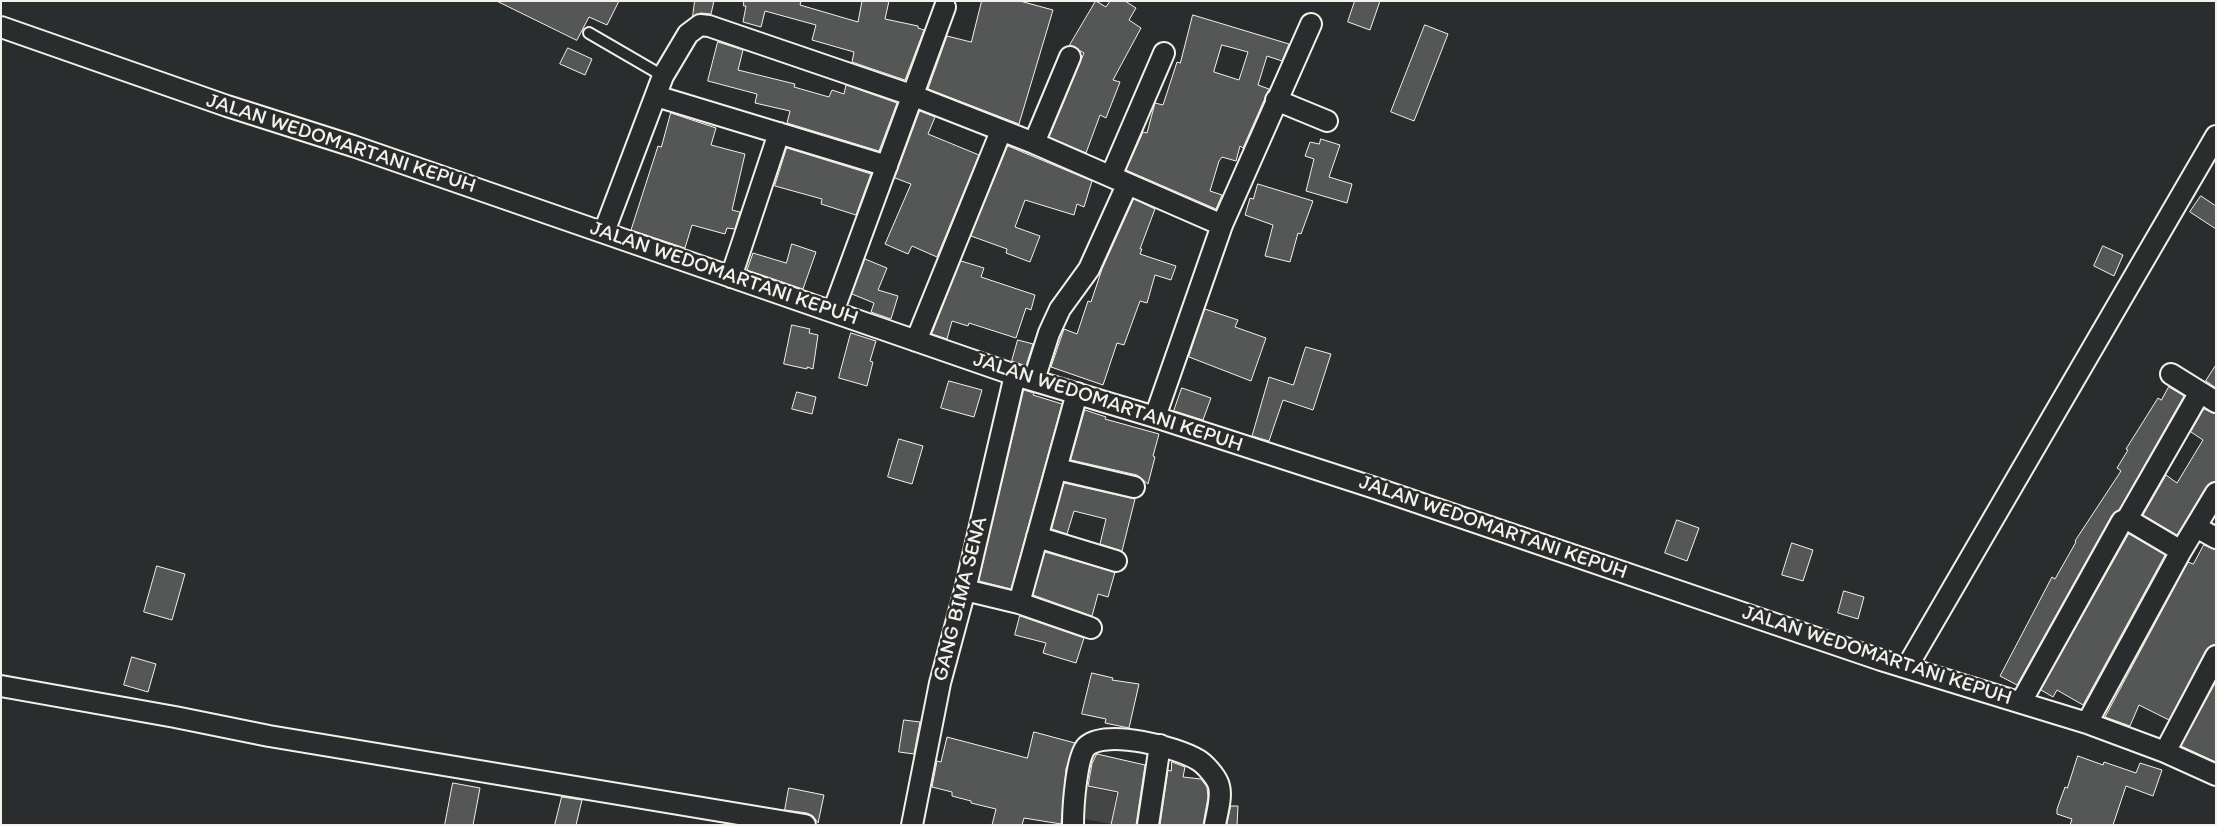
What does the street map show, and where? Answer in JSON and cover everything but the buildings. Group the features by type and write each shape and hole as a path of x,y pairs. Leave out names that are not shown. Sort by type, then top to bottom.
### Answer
{"street":[{"path":"833,312 914,96 945,7"},
{"path":"1155,417 1222,225 1311,24"},
{"path":"604,232 664,76 693,28 709,26 914,96 1034,143 1222,225"},
{"name":"JALAN WEDOMARTANI KEPUH","path":"1,27 227,106 353,146 604,232 1015,375 1155,417 1378,489 1907,667 2087,723 2165,752 2216,775"},
{"path":"1034,380 1048,333 1060,310 1089,269 1164,54"},
{"path":"1034,143 1070,57"},
{"path":"656,96 887,166"},
{"path":"1276,100 1327,121"},
{"path":"916,341 1001,130"},
{"path":"731,277 779,133"},
{"path":"1907,667 2216,136"},
{"path":"2020,702 2122,521 2127,519 2208,397 2172,374"},
{"name":"GANG BIMA SENA","path":"912,825 940,683 965,590 1015,375"},
{"path":"1019,603 1077,393"},
{"path":"1057,469 1134,487"},
{"path":"2087,723 2181,551 2216,493"},
{"path":"2127,519 2181,551"},
{"path":"2196,527 2216,538"},
{"path":"1037,536 1116,562"},
{"path":"965,590 1019,603 1091,628"},
{"path":"2165,752 2216,656"},
{"path":"1,686 269,736 804,825"},
{"path":"1073,825 1074,797 1082,755 1086,747 1095,742 1109,739 1160,745 1199,760 1214,777 1220,791 1215,825"},
{"path":"1148,825 1160,745"}],"lane":[{"path":"590,33 664,76"}],"shaded area":[{"path":"1079,785 1116,793 1111,824 1074,817"}]}
